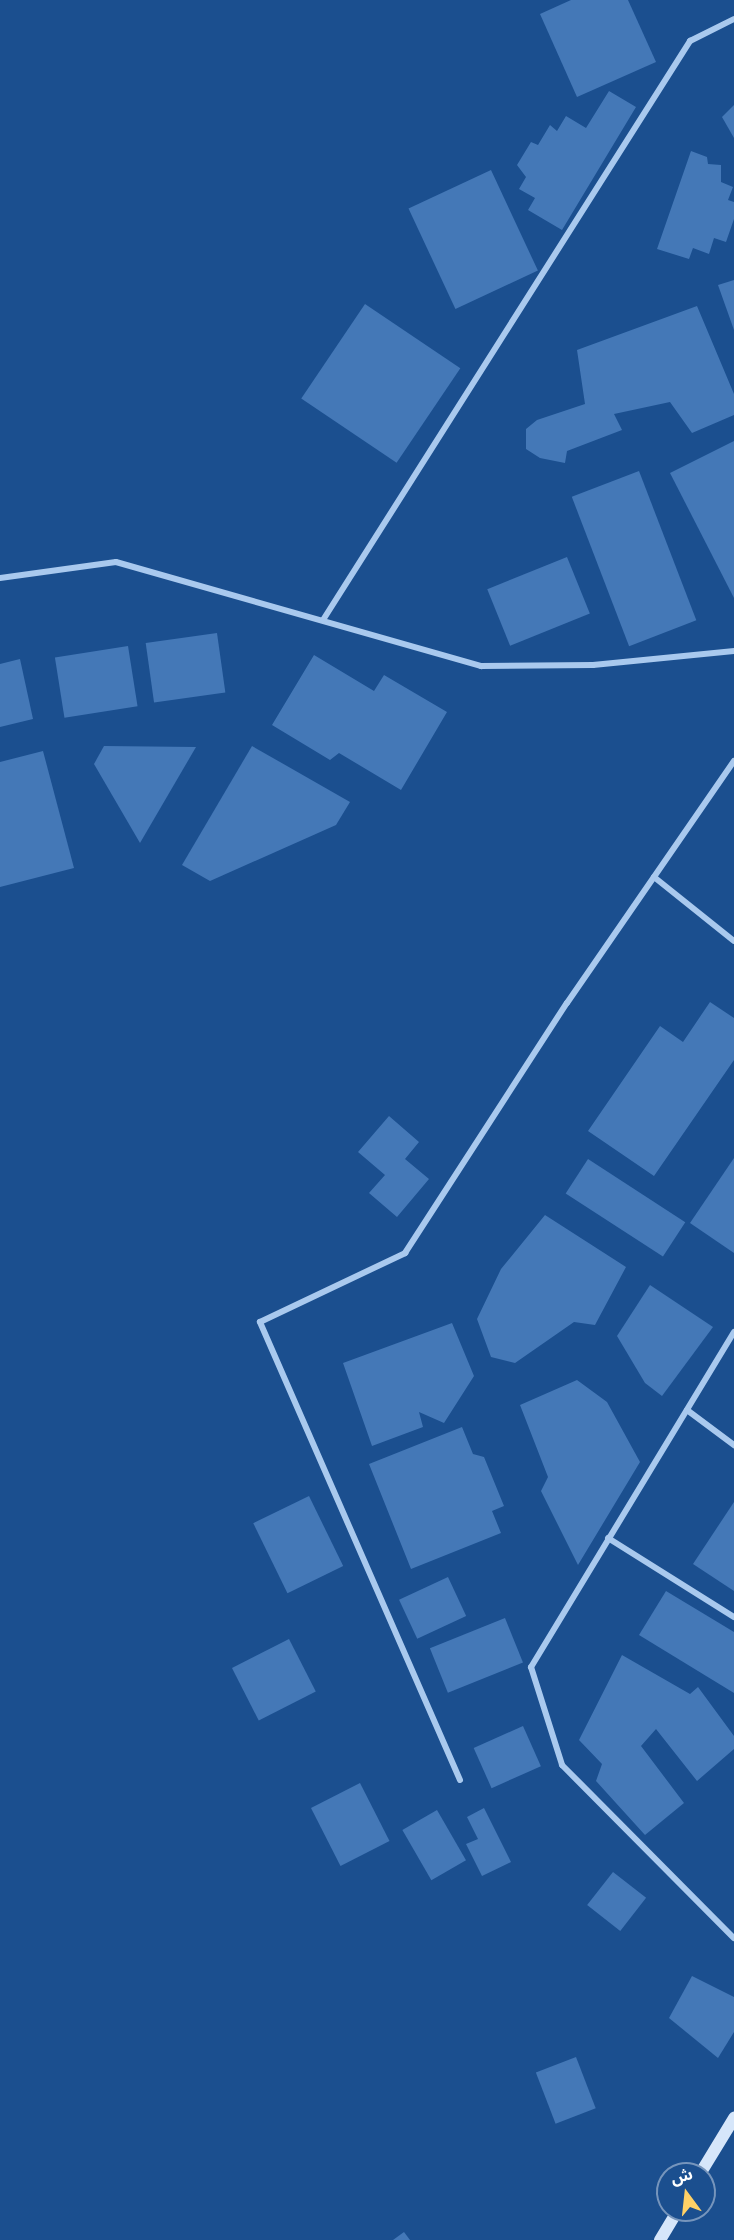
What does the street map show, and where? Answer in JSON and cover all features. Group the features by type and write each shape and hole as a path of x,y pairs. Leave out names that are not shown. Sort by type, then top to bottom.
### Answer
{"street":[{"path":"323,620 690,41 734,19"},
{"path":"0,578 116,562 481,666 593,665 734,651"},
{"path":"460,1780 260,1322 405,1253 734,760"},
{"path":"654,877 734,941"},
{"path":"734,1332 531,1667 562,1765 734,1938"},
{"path":"687,1410 734,1444"},
{"path":"608,1538 734,1617"},
{"path":"707,2162 734,2118"},
{"path":"660,2240 671,2222"}],"building":[{"path":"571,0 628,0 656,62 577,97 540,14"},
{"path":"609,91 636,107 562,230 528,210 535,198 519,189 526,177 517,165 531,142 538,145 550,125 557,131 566,116 586,128"},
{"path":"734,105 734,138 722,117"},
{"path":"691,151 707,157 708,164 721,165 721,182 733,187 728,200 734,202 734,219 726,242 714,238 709,254 693,248 689,259 657,249"},
{"path":"491,170 538,271 455,309 409,208"},
{"path":"734,280 734,330 718,285"},
{"path":"365,304 460,368 397,463 301,399"},
{"path":"697,306 734,394 734,415 692,433 670,402 614,414 622,430 567,451 565,463 540,458 526,449 526,429 537,420 585,404 577,350"},
{"path":"734,441 734,598 670,473"},
{"path":"639,471 696,620 629,646 572,497"},
{"path":"567,557 590,614 510,646 487,589"},
{"path":"217,633 225,692 154,702 146,643"},
{"path":"128,646 138,706 64,718 55,658"},
{"path":"314,655 374,691 384,675 447,712 401,790 339,753 330,760 272,725"},
{"path":"20,659 33,719 0,727 0,664"},
{"path":"104,746 196,747 140,843 94,764"},
{"path":"252,746 350,802 336,825 210,881 182,865"},
{"path":"43,751 74,868 0,887 0,762"},
{"path":"710,1002 734,1018 734,1060 654,1176 588,1131 660,1026 683,1042"},
{"path":"389,1116 419,1142 405,1159 429,1179 397,1217 369,1193 385,1175 358,1152"},
{"path":"734,1158 734,1253 690,1223"},
{"path":"588,1159 685,1222 663,1257 566,1193"},
{"path":"545,1215 626,1267 595,1325 574,1322 515,1363 491,1357 477,1319 501,1269"},
{"path":"650,1285 713,1327 662,1396 645,1383 617,1336"},
{"path":"452,1323 474,1376 444,1423 419,1412 423,1427 372,1446 343,1363"},
{"path":"577,1380 607,1402 640,1462 578,1565 541,1491 548,1477 520,1405"},
{"path":"462,1427 473,1454 484,1457 504,1506 492,1511 501,1533 411,1569 369,1464"},
{"path":"309,1496 343,1566 287,1593 253,1523"},
{"path":"734,1502 734,1591 693,1564"},
{"path":"448,1577 466,1616 417,1639 399,1600"},
{"path":"666,1591 734,1632 734,1693 639,1635"},
{"path":"505,1618 523,1663 448,1693 430,1648"},
{"path":"289,1639 316,1692 259,1721 232,1668"},
{"path":"622,1655 690,1694 698,1687 734,1736 734,1749 697,1781 656,1729 641,1746 684,1803 645,1835 596,1781 602,1764 579,1740"},
{"path":"523,1726 541,1766 492,1788 474,1748"},
{"path":"360,1783 390,1841 341,1866 311,1808"},
{"path":"484,1808 511,1862 482,1876 466,1844 478,1839 467,1817"},
{"path":"437,1810 466,1860 431,1880 402,1830"},
{"path":"613,1872 646,1898 620,1931 587,1905"},
{"path":"692,1976 734,1997 734,2032 718,2058 669,2018"},
{"path":"576,2057 596,2108 556,2124 536,2072"},
{"path":"404,2232 410,2240 393,2240"}]}
